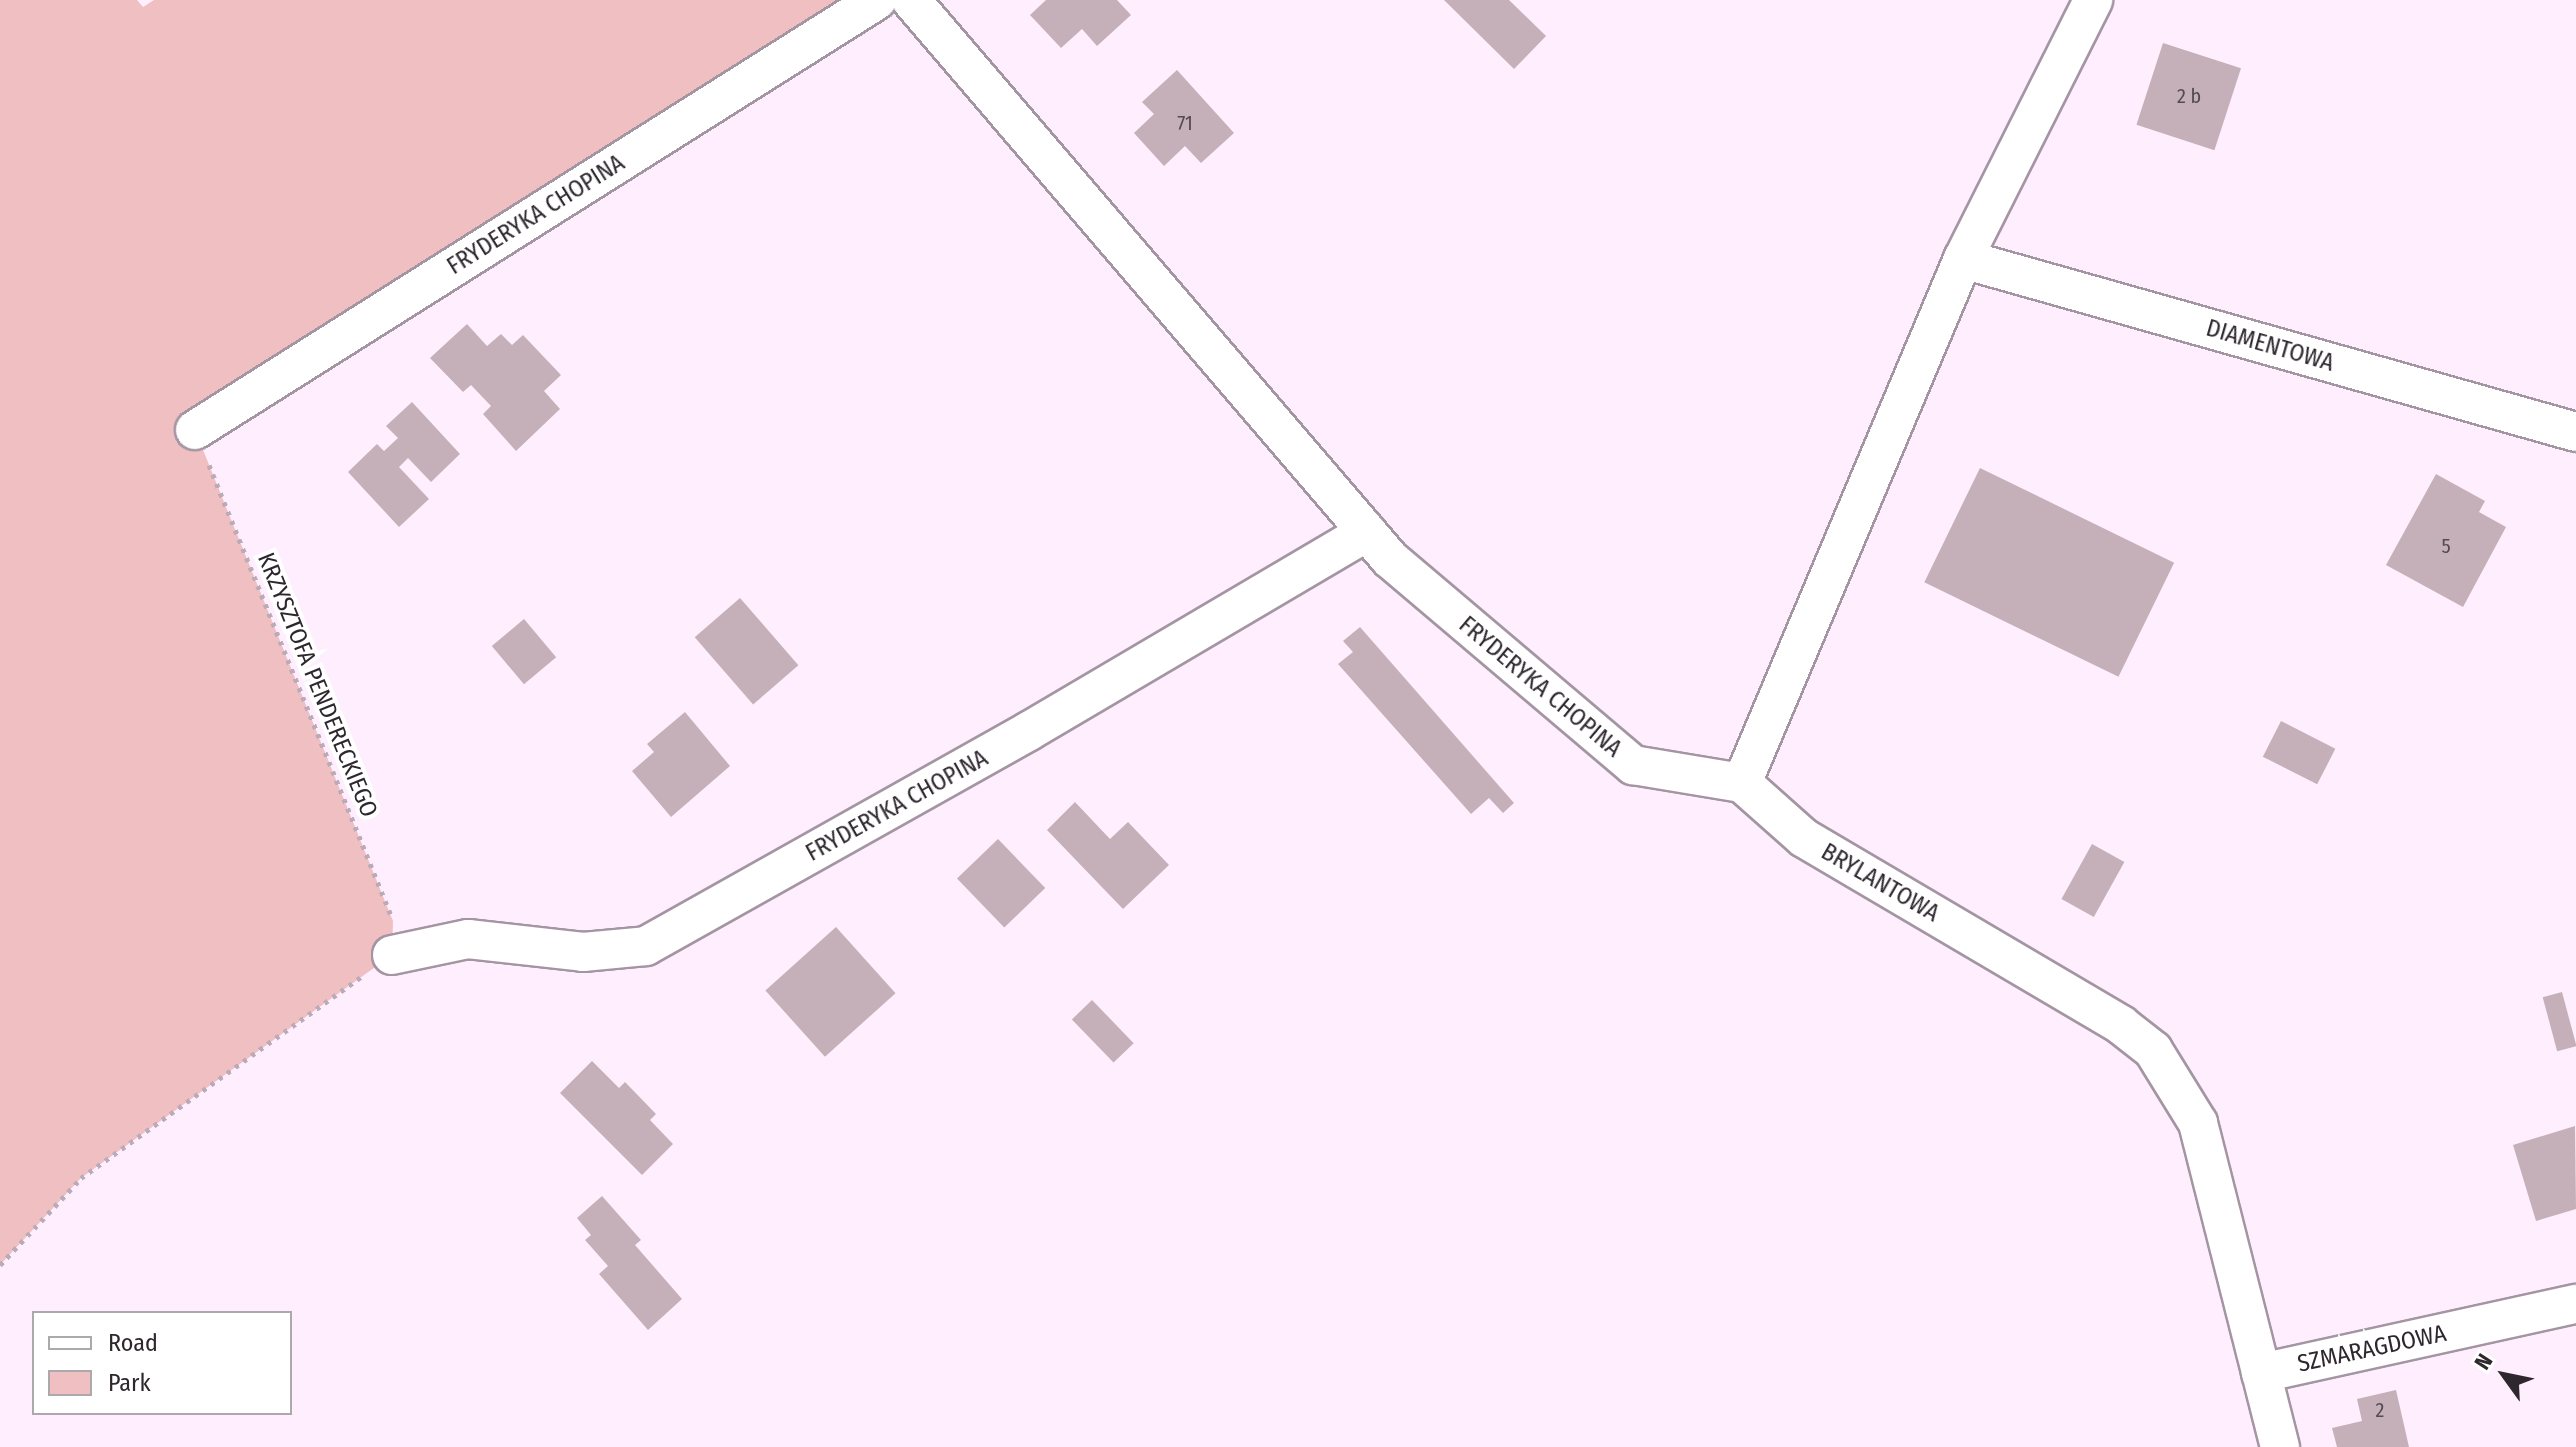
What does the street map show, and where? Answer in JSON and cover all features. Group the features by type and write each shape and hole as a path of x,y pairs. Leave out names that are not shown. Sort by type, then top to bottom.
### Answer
{"street":[{"name":"FRYDERYKA CHOPINA","path":"195,430 877,0"},
{"name":"FRYDERYKA CHOPINA","path":"911,0 1390,559 1535,687 1633,765 1742,783"},
{"path":"1742,783 1963,259 2093,0"},
{"name":"DIAMENTOWA","path":"1963,259 2576,432"},
{"name":"FRYDERYKA CHOPINA","path":"392,955 468,939 583,952 646,946 1029,731 1367,532"},
{"name":"BRYLANTOWA","path":"1742,783 1804,838 2121,1025 2153,1050 2198,1123 2280,1447"},
{"name":"SZMARAGDOWA","path":"2261,1373 2576,1304"}],"path":[{"name":"KRZYSZTOFA PENDERECKIEGO","path":"195,430 393,921 392,955"},
{"path":"0,1265 81,1178 392,955"}],"green space":[{"path":"0,0 137,0 143,7 154,0 877,0 195,430 393,921 392,955 81,1178 0,1265"}],"building":[{"path":"1046,0 1117,0 1131,15 1097,46 1082,29 1061,48 1030,15"},
{"path":"1444,0 1509,0 1546,36 1514,69"},
{"path":"2163,43 2241,68 2214,150 2136,125"},
{"path":"1177,70 1234,133 1201,163 1185,146 1164,166 1134,133 1154,114 1142,102"},
{"path":"467,324 487,346 501,334 512,345 523,335 561,375 544,391 560,409 516,451 483,414 491,406 471,385 463,392 430,358"},
{"path":"412,402 460,454 431,482 408,458 399,467 429,499 399,527 348,472 377,444 384,451 398,438 386,426"},
{"path":"1980,468 2174,563 2118,677 1924,582"},
{"path":"2436,474 2485,501 2479,512 2506,527 2463,607 2386,565"},
{"path":"740,598 798,665 753,705 695,637"},
{"path":"524,619 556,657 524,684 492,646"},
{"path":"1360,627 1514,803 1503,813 1489,798 1471,814 1338,664 1353,652 1343,641"},
{"path":"685,712 730,766 671,817 632,771 654,752 647,744"},
{"path":"2281,721 2335,749 2317,784 2263,757"},
{"path":"1075,802 1110,839 1128,822 1169,865 1123,909 1047,830"},
{"path":"998,839 1045,888 1004,928 957,879"},
{"path":"2092,844 2124,862 2094,917 2061,899"},
{"path":"836,927 896,993 825,1057 765,991"},
{"path":"2562,992 2576,1046 2557,1051 2543,997"},
{"path":"1092,1000 1134,1043 1114,1063 1072,1019"},
{"path":"592,1061 619,1088 625,1082 656,1114 650,1120 673,1144 642,1175 560,1093"},
{"path":"2575,1126 2576,1209 2536,1221 2513,1145"},
{"path":"602,1196 641,1240 635,1245 682,1299 648,1330 599,1274 608,1266 585,1240 591,1235 577,1218"},
{"path":"2396,1390 2409,1447 2337,1447 2332,1428 2362,1421 2357,1399"}]}
